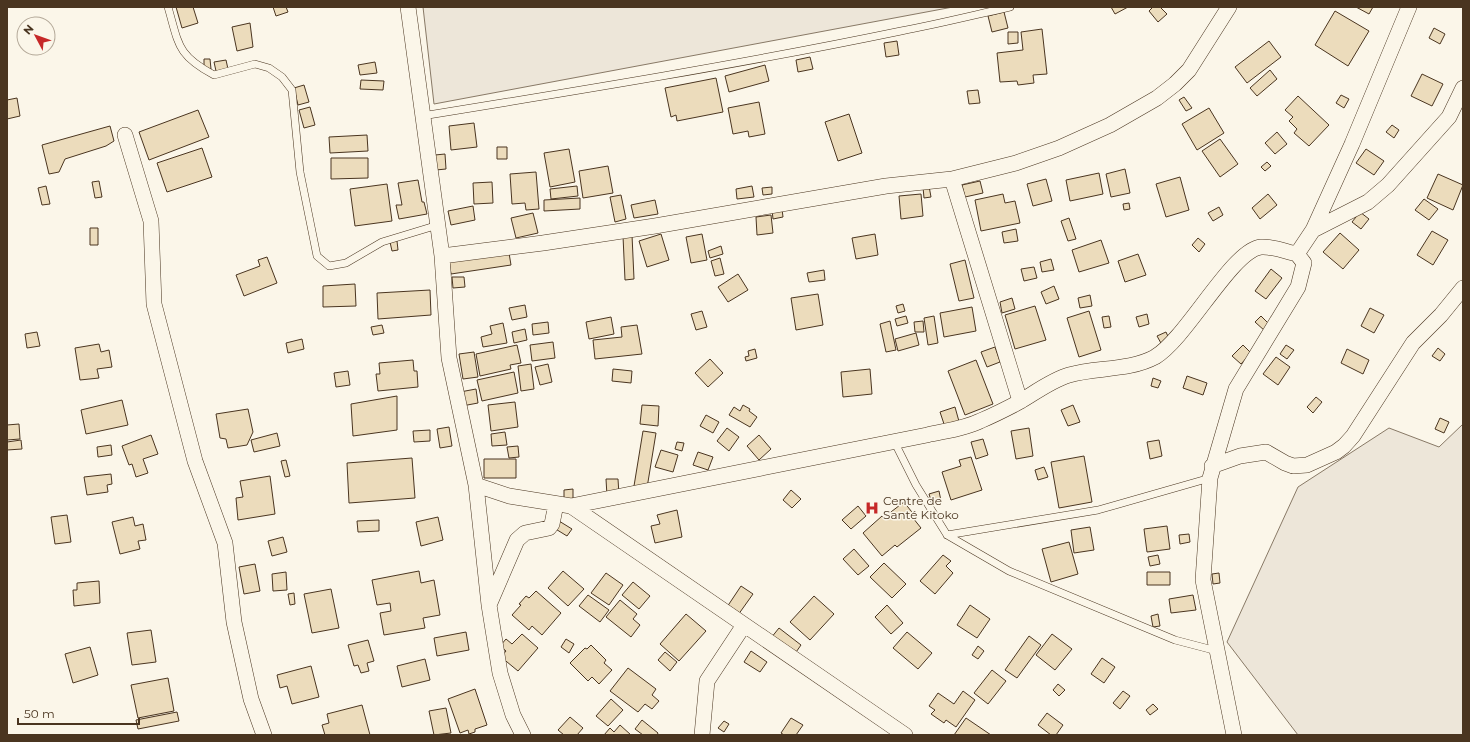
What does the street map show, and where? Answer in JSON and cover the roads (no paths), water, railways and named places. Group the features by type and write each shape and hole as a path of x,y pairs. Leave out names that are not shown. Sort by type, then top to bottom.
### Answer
{"street":[{"path":"408,7 442,256 449,358 476,485 489,606 500,673 514,715 523,735"},
{"path":"442,256 551,242 813,200 886,186 952,179 1016,163 1059,148 1110,125 1157,98 1175,84 1189,70 1229,7"},
{"path":"1297,254 1313,230 1352,144 1409,7"},
{"path":"1313,230 1368,202 1388,185 1449,117 1463,88"},
{"path":"125,135 151,221 154,304 195,461 225,543 234,622 251,699 264,735"},
{"path":"952,179 1020,401"},
{"path":"476,485 509,496 571,506 894,441 978,422 1020,401 1043,387 1069,375 1106,370 1154,357 1174,343 1208,298 1244,256 1252,250 1262,247 1297,254 1304,263 1298,287 1236,389 1211,472 1203,580 1234,735"},
{"path":"1211,472 1240,456 1266,452 1285,463 1294,466 1307,465 1336,452 1353,436 1413,343 1441,315 1463,288"},
{"path":"489,606 517,540 526,533 549,528 552,524 556,504"},
{"path":"571,506 905,735"},
{"path":"702,735 707,682 744,625"}],"lane":[{"path":"168,7 178,41 186,56 196,65 214,75 254,64 269,68 282,77 292,90 300,172 316,256 322,262 329,266 346,263 382,242 438,225"},
{"path":"422,116 563,94 729,64 902,31 1010,7"},
{"path":"894,441 916,485 947,536 1016,574 1175,640 1217,651"},
{"path":"947,536 1098,510 1211,472"}],"place":[{"name":"Centre de Santé Kitoko","path":"872,508"}]}
